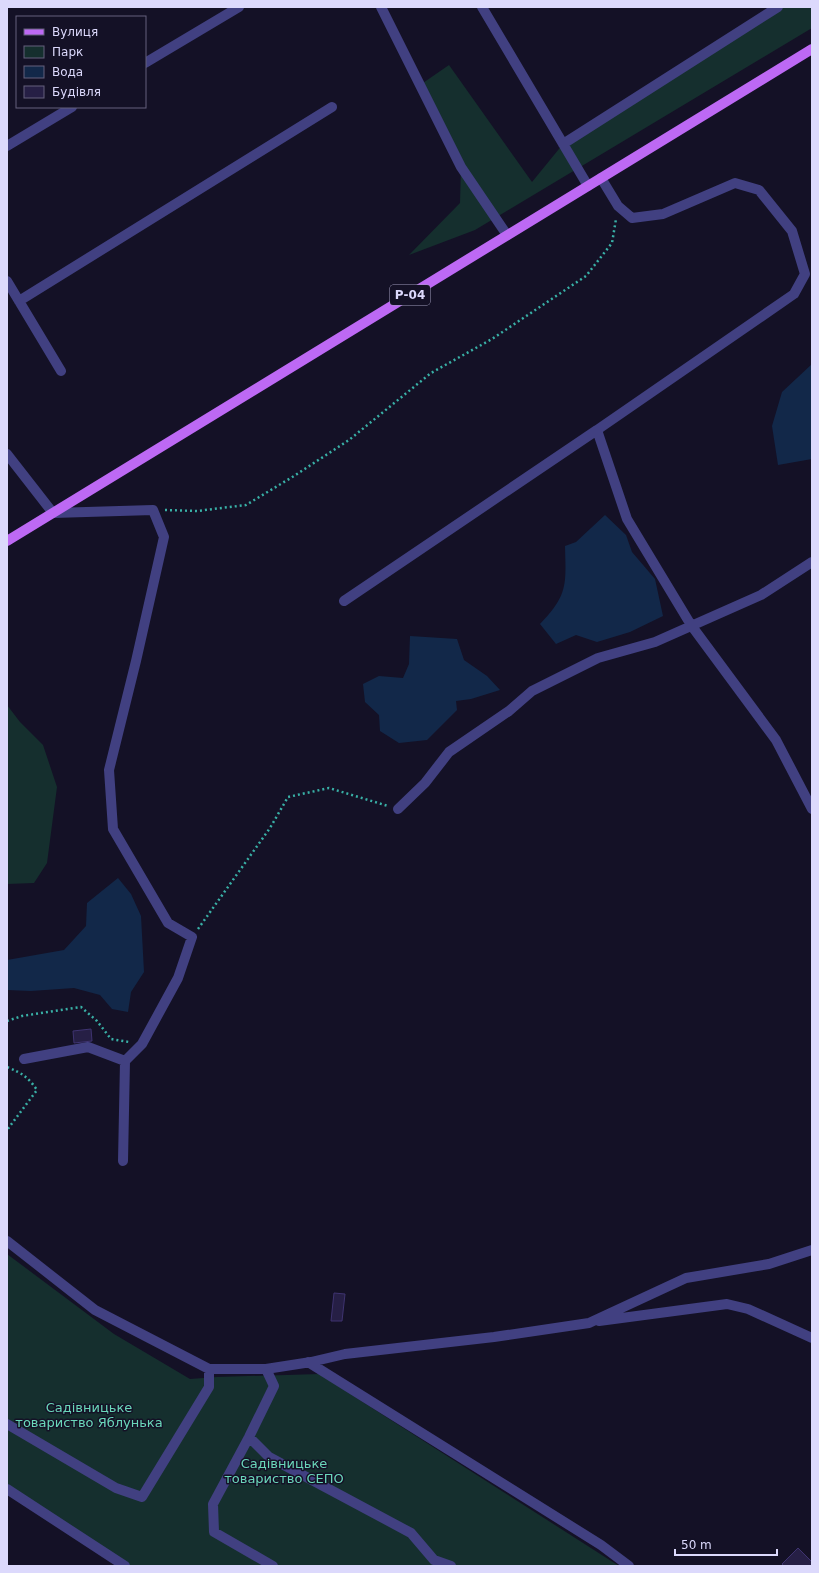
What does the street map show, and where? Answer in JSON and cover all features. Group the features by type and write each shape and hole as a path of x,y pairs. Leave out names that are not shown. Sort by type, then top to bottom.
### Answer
{"main road":[{"name":"Р-04","path":"7,541 812,49"}],"street":[{"path":"146,62 239,7"},
{"path":"381,7 461,167 507,235"},
{"path":"482,7 588,186"},
{"path":"563,144 778,7"},
{"path":"19,301 332,107"},
{"path":"7,146 70,108"},
{"path":"344,600 597,430 794,294 805,274 792,231 759,190 735,183 663,214 632,218 618,206 601,178"},
{"path":"7,281 61,371"},
{"path":"597,430 627,519 691,625 776,740 812,810"},
{"path":"7,456 53,513 153,510 164,537 136,661 109,770 113,829 168,923 192,937 178,978 142,1044 125,1061 123,1161"},
{"path":"398,809 424,783 449,752 509,711 532,691 598,658 655,642 761,595 812,562"},
{"path":"24,1059 88,1047 125,1061"},
{"path":"7,1241 95,1310 209,1369 266,1369 345,1354 494,1337 728,1304 748,1309 812,1338"},
{"path":"590,1323 686,1278 769,1264 812,1250"},
{"path":"308,1362 601,1545 629,1566"},
{"path":"7,1424 116,1488 142,1497 209,1387 209,1369"},
{"path":"266,1369 274,1386 212,1504 214,1532 273,1566"},
{"path":"249,1436 269,1457 411,1533 434,1560 451,1566"},
{"path":"7,1489 125,1566"}],"path":[{"path":"153,510 197,511 246,505 325,456 349,440 431,373 492,338 586,276 612,243 618,206"},
{"path":"192,937 270,828 288,797 330,788 398,809"},
{"path":"7,1021 22,1016 81,1007 97,1021 111,1039 142,1044"},
{"path":"7,1067 30,1079 37,1090 7,1130"}],"green space":[{"path":"778,7 812,7 812,28 475,230 409,255 460,203 461,167 420,85 449,65 532,182 563,144"},
{"path":"7,705 20,722 43,745 57,787 47,863 34,883 7,884"},
{"name":"Садівницьке товариство СЕПО","path":"7,1254 114,1334 190,1379 319,1374 619,1566 125,1566 7,1489"}],"water":[{"path":"812,364 812,459 778,465 772,426 782,392"},
{"path":"605,515 626,535 632,552 655,579 663,616 630,632 597,642 576,635 556,644 540,624 556,605 563,589 565,580 565,546 576,542"},
{"path":"410,636 457,639 464,660 487,676 500,690 471,699 456,701 457,710 427,740 399,743 380,731 379,715 365,702 363,684 379,676 403,678 409,664"},
{"path":"118,878 131,894 141,916 144,972 131,992 128,1012 112,1009 100,995 74,988 31,991 7,990 7,960 64,950 86,926 87,903"}],"building":[{"path":"91,1029 92,1041 74,1043 73,1031"},
{"path":"334,1293 345,1294 342,1321 331,1321"},
{"path":"798,1548 812,1562 812,1566 784,1566 782,1564"}],"park label":[{"name":"Садівницьке товариство Яблунька","path":"89,1414"}]}
